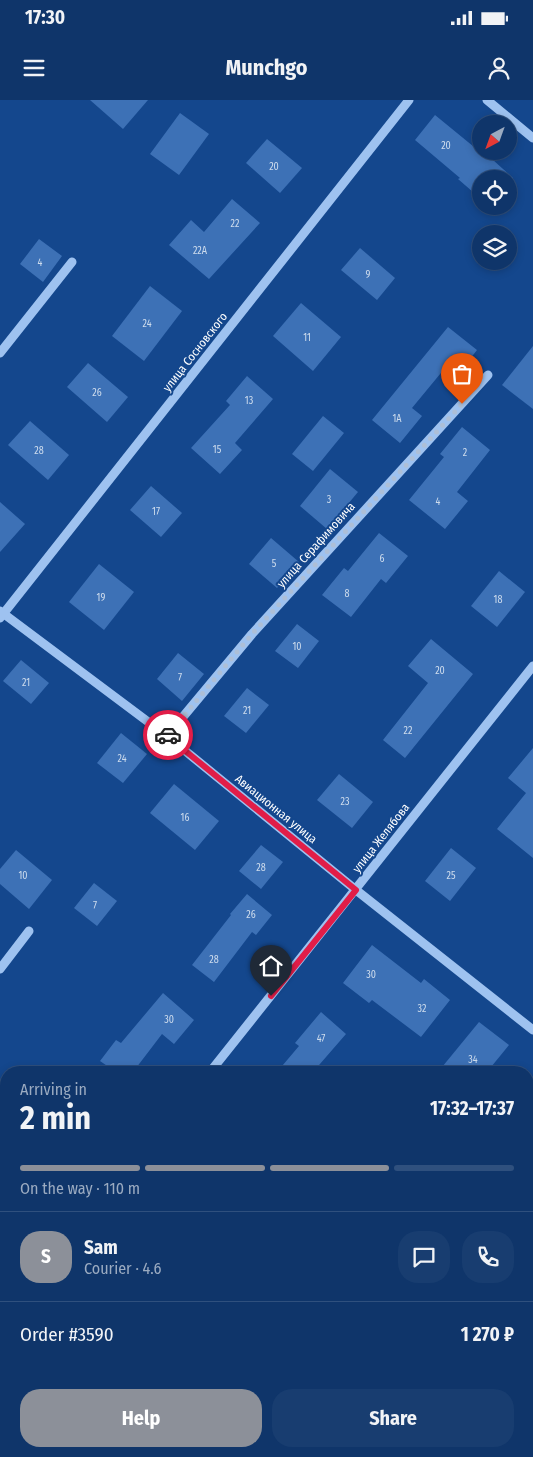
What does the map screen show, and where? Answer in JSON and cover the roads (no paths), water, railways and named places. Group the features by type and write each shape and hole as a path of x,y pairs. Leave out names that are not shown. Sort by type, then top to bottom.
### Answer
{"street":[{"name":"улица Сосновского","path":"1,615 409,100"},
{"path":"487,100 533,138"},
{"path":"0,353 72,262"},
{"name":"улица Серафимовича","path":"167,736 252,634 488,375"},
{"name":"Авиационная улица","path":"1,615 167,736 356,890 533,1030"},
{"name":"улица Желябова","path":"215,1066 533,666"},
{"path":"0,969 29,931"}]}
